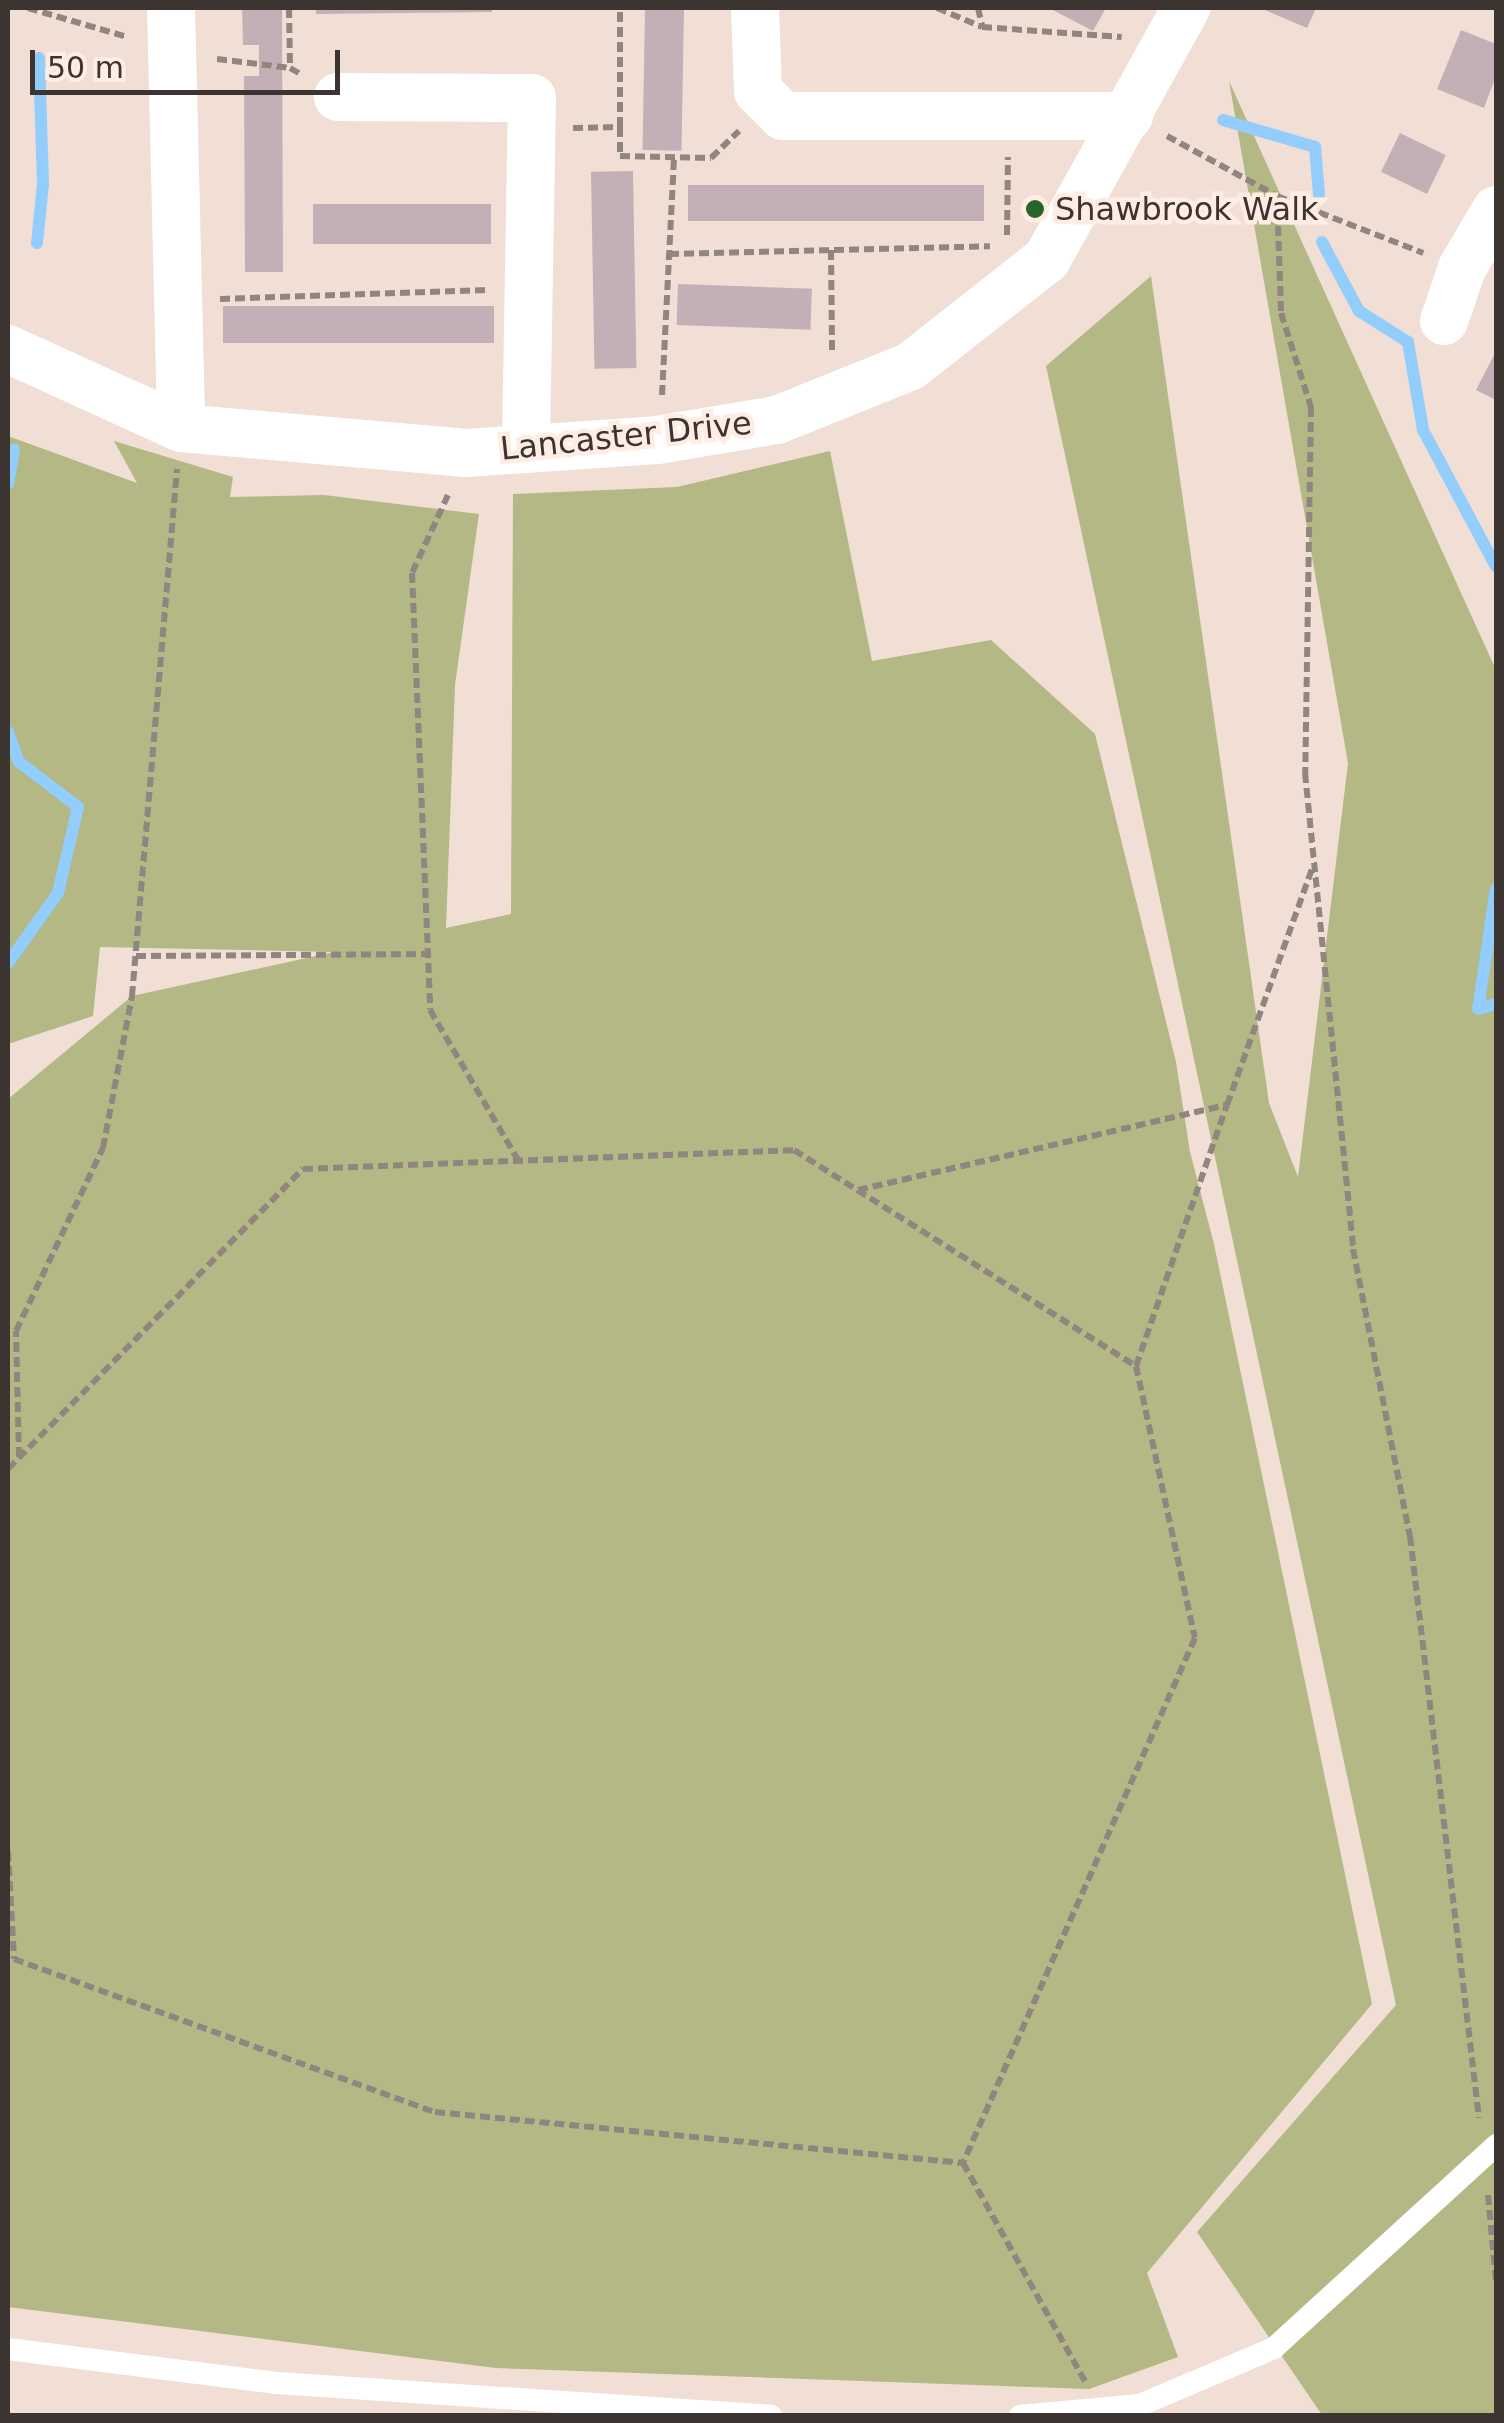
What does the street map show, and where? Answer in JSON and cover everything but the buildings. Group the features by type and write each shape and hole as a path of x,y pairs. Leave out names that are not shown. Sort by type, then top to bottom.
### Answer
{"street":[{"path":"755,8 758,91 782,116 1129,116"},
{"name":"Lancaster Drive","path":"8,349 181,428 467,453 526,446 660,440 777,420 911,366 1047,259 1180,22"},
{"path":"171,30 181,428"},
{"path":"338,97 532,98 526,446"},
{"path":"1444,321 1462,268 1496,210"}],"lane":[{"path":"1020,2416 1140,2405 1274,2348 1490,2150"},
{"path":"8,2349 277,2384 770,2416"}],"path":[{"path":"28,8 171,30 290,68 338,97"},
{"path":"289,8 290,68"},
{"path":"620,8 620,156 711,158 770,103"},
{"path":"937,8 982,27 1180,22"},
{"path":"978,8 982,27"},
{"path":"669,254 1007,246 1009,116"},
{"path":"1129,116 1277,196 1462,268"},
{"path":"531,128 620,126"},
{"path":"660,440 674,157"},
{"path":"1277,196 1281,313 1311,407 1305,773 1354,1249 1410,1536 1490,2150 1496,2282"},
{"path":"830,250 832,360"},
{"path":"178,301 529,289"},
{"path":"19,1458 16,1331 102,1148 132,996 181,428"},
{"path":"467,453 412,573 430,1010 518,1161"},
{"path":"963,2162 1194,1638 1136,1366 1314,862"},
{"path":"136,956 428,954"},
{"path":"857,1190 1227,1104"},
{"path":"8,1469 303,1170 794,1150 1136,1366"},
{"path":"8,1851 11,1959 436,2112 963,2162"},
{"path":"963,2162 1100,2409"}],"green space":[{"path":"1229,81 1496,670 1496,2415 1322,2415 1197,2232 1396,2005 1046,366 1151,276 1269,1103 1298,1177 1348,763"},
{"path":"8,436 137,483 114,441 233,477 230,497 324,495 479,514 455,685 446,928 511,914 513,494 677,487 830,451 872,661 991,640 1095,734 1176,1062 1190,1152 1214,1244 1372,2004 1147,2273 1178,2357 1089,2389 496,2368 8,2307 8,1099 132,996 334,952 100,947 93,1016 8,1044"}],"waterway":[{"path":"37,243 43,184 39,58"},
{"path":"1223,120 1315,147 1319,195"},
{"path":"1322,242 1359,311 1408,342 1423,430 1496,567"},
{"path":"8,484 14,450"},
{"path":"8,732 19,762 78,807 58,893 8,963"},
{"path":"1496,889 1478,1009 1496,1004"}],"place":[{"name":"Shawbrook Walk","path":"1035,209"}]}
